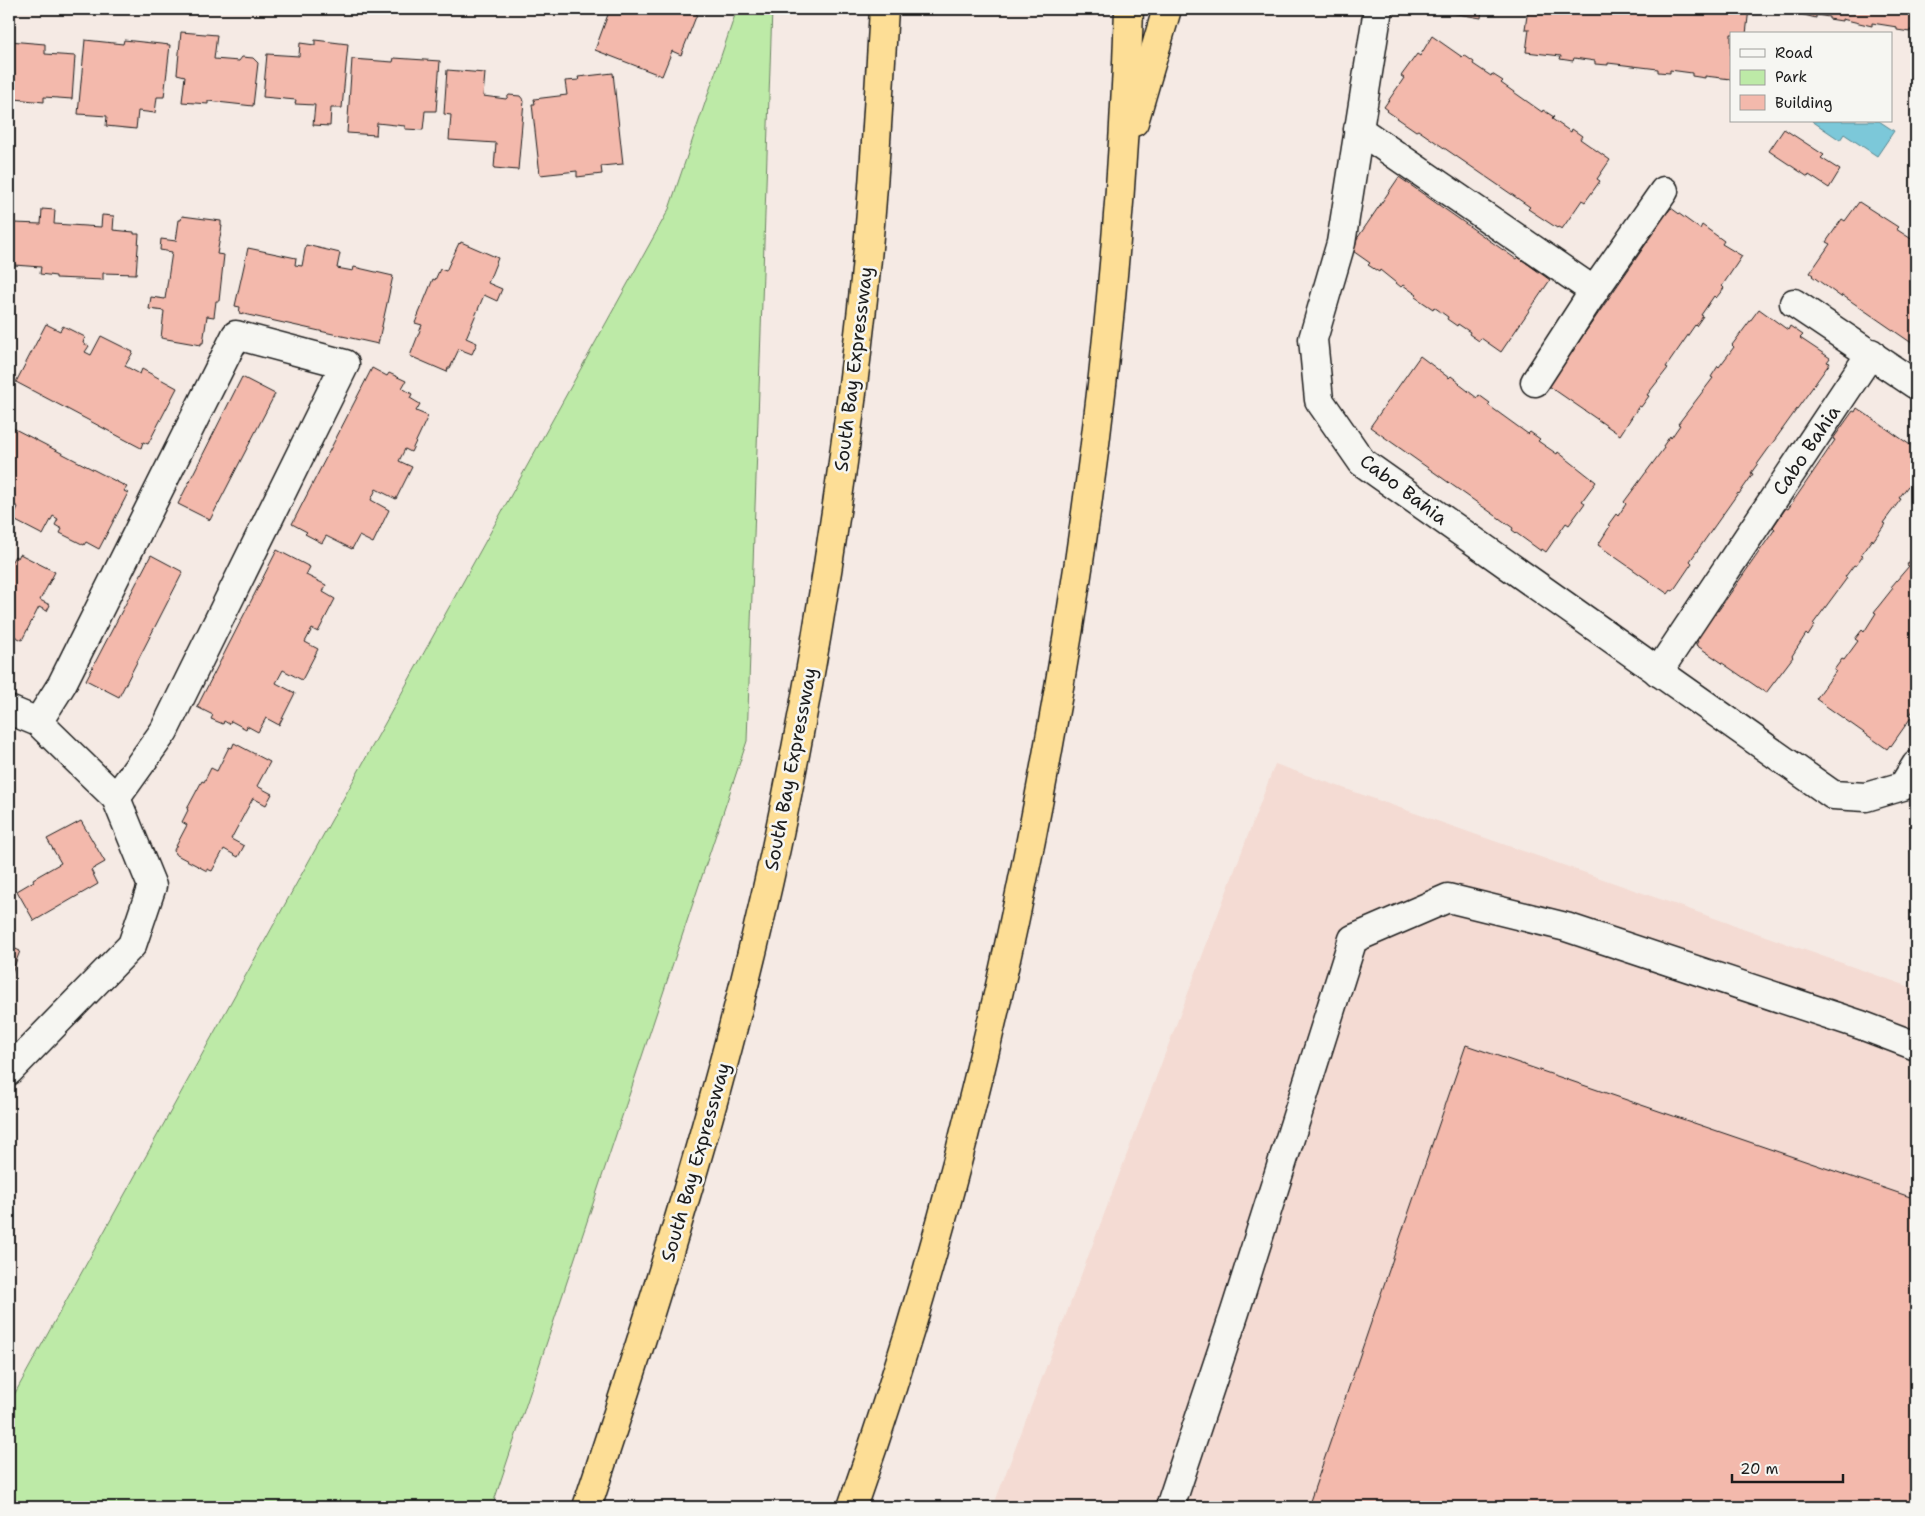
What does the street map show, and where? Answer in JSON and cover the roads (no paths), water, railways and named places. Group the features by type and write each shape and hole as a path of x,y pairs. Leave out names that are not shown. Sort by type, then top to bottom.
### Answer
{"highway":[{"path":"868,9 876,143"},
{"name":"South Bay Expressway","path":"587,1507 671,1250 710,1117 744,984 775,850 802,715 841,480 862,306 876,143 884,9"},
{"path":"852,1507 913,1320 952,1181 987,1041 1019,900 1050,739 1071,616 1107,329 1121,161 1129,9"},
{"path":"1121,161 1167,9"}],"street":[{"name":"Cabo Bahia","path":"1378,9 1341,243 1313,339 1319,400 1362,462 1834,795 1866,797 1902,786 1916,765"},
{"path":"1358,129 1594,291"},
{"path":"1535,382 1594,291 1664,191"},
{"path":"1794,303 1916,385"},
{"path":"38,722 62,684 236,335 345,364 164,731 116,798"},
{"name":"Cabo Bahia","path":"1658,672 1870,353"},
{"path":"9,710 38,722 116,798 152,886 132,945 9,1071"},
{"path":"1170,1507 1238,1303 1353,939 1448,898 1566,927 1861,1025 1916,1046"}],"water":[{"path":"1813,122 1880,122 1894,131 1877,156 1844,134 1840,140"}]}
